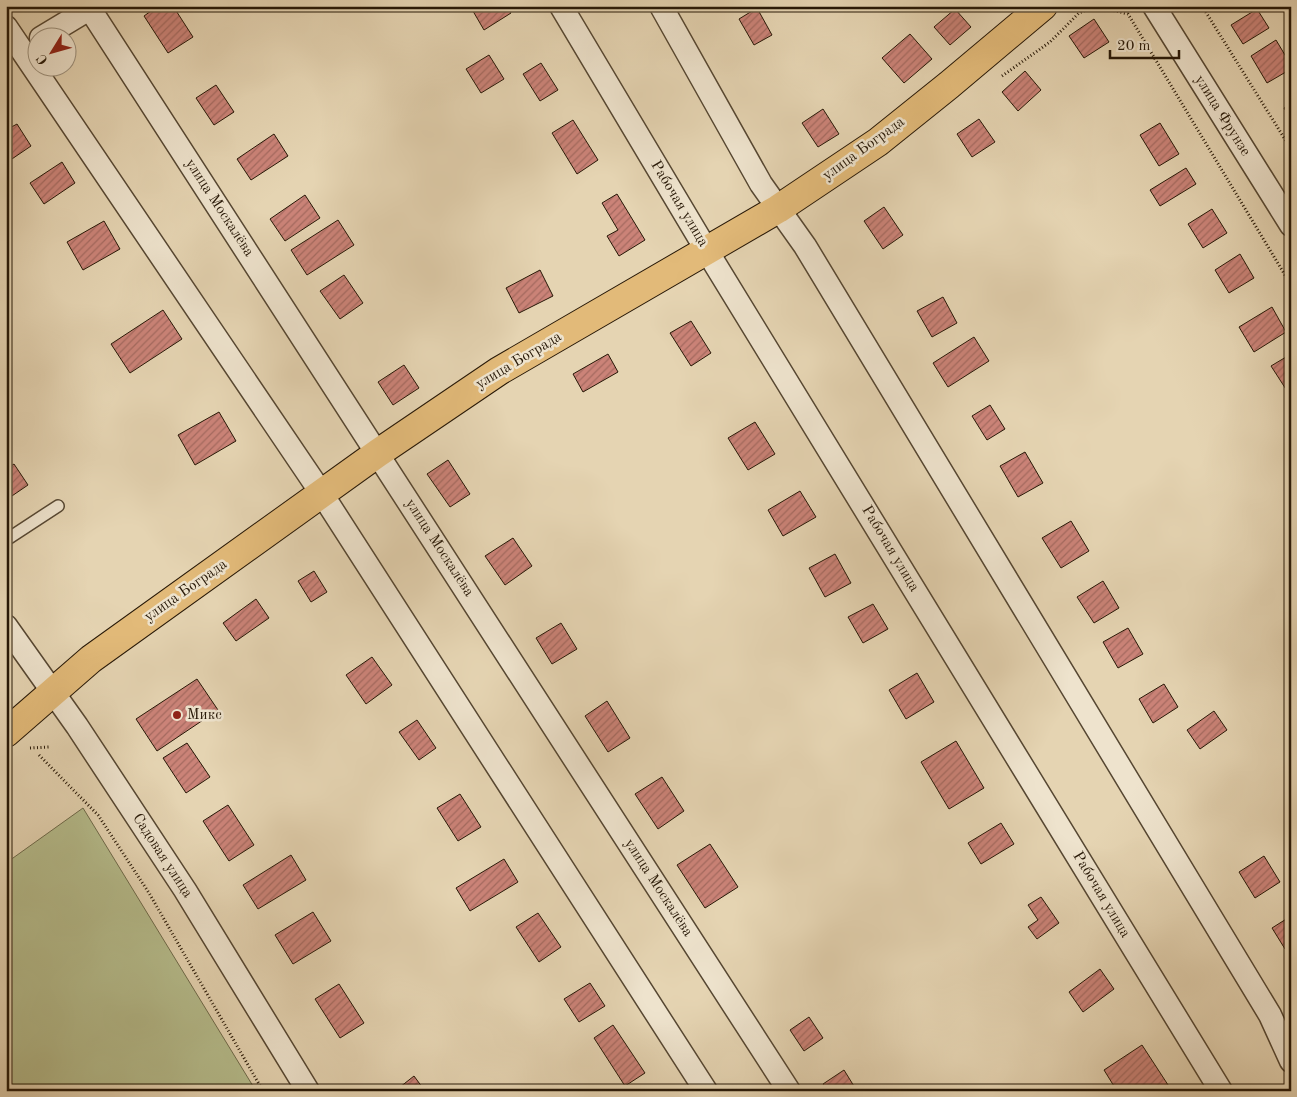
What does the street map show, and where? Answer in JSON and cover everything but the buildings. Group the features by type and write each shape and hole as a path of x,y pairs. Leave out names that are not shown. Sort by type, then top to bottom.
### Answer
{"main road":[{"name":"улица Бограда","path":"6,733 91,659 378,453 499,371 778,209 878,142 1043,6"}],"street":[{"name":"Рабочая улица","path":"560,6 707,251 1222,1091"},
{"path":"661,6 761,184 805,246 1265,1006 1291,1061"},
{"name":"улица Фрунзе","path":"1154,6 1291,225"},
{"path":"57,28 90,7"},
{"name":"улица Москалёва","path":"90,7 789,1091"},
{"path":"6,28 322,494 706,1091"},
{"name":"Садовая улица","path":"6,626 77,726 179,882 308,1091"}],"lane":[{"path":"6,540 58,506"}],"path":[{"path":"1202,6 1291,149"},
{"path":"1128,14 1291,285"},
{"path":"30,748 49,747"},
{"path":"39,755 98,815 149,894 263,1091"}],"green space":[{"path":"83,808 256,1091 6,1091 6,863"}],"place":[{"name":"Микс","path":"177,715"}]}
